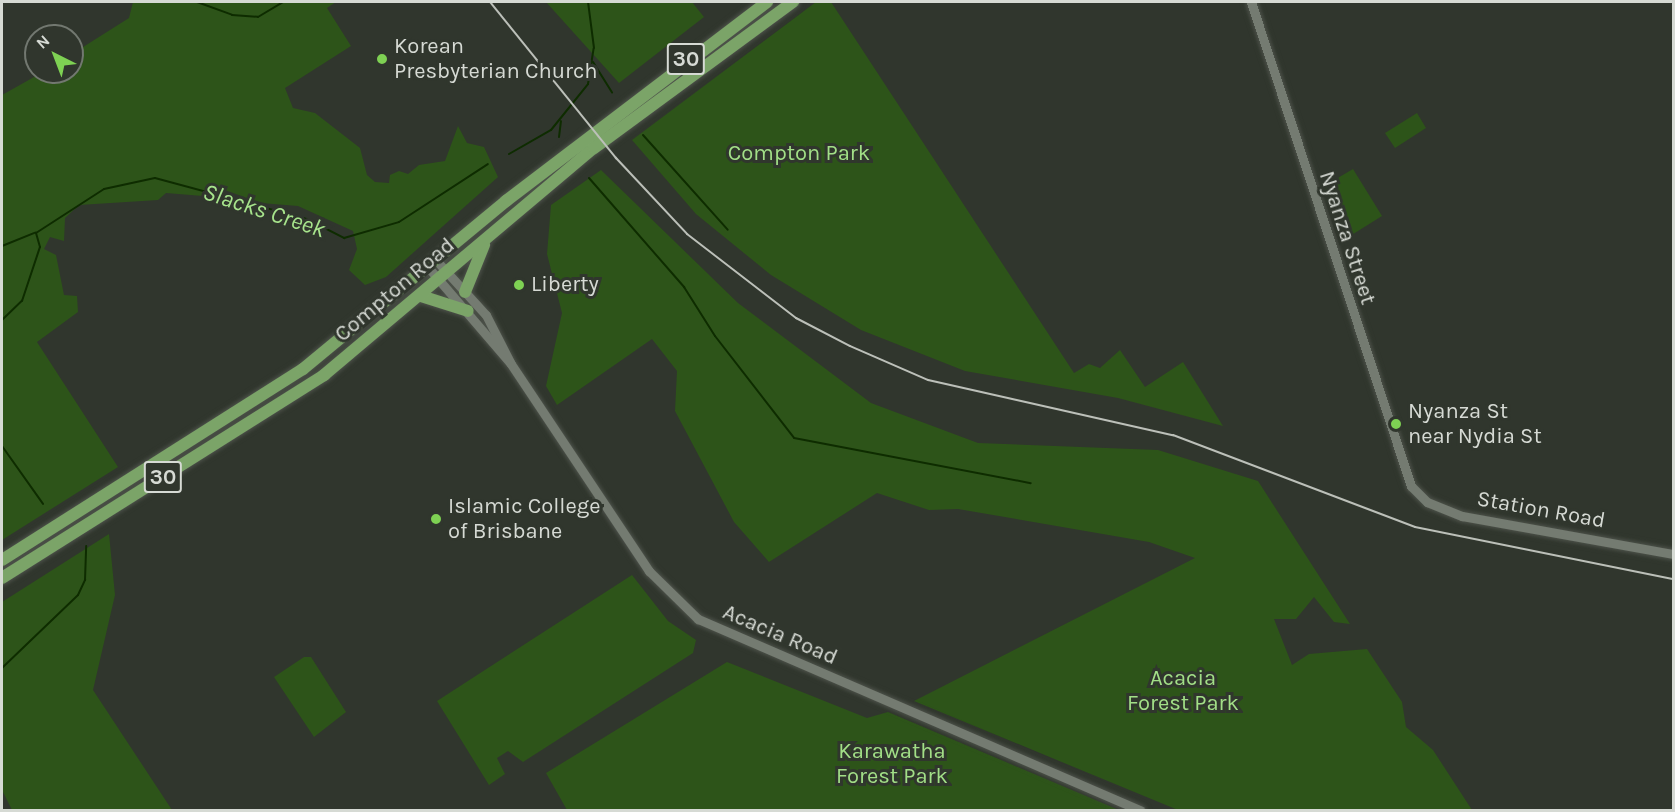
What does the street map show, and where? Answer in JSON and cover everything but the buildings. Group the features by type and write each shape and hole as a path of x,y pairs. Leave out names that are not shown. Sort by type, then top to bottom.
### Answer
{"main road":[{"name":"Compton Road","path":"2,560 284,383 709,42 767,2"},
{"name":"Compton Road","path":"2,578 308,386 421,296 594,148 793,2"},
{"path":"709,42 715,48 738,41"},
{"path":"465,292 485,241"},
{"path":"421,296 468,311"}],"street":[{"name":"Nyanza Street","path":"1251,2 1411,486"},
{"name":"Acacia Road","path":"431,263 511,364 638,557 698,620 1140,810"},
{"name":"Acacia Road","path":"443,277 465,292 497,331 511,364"},
{"name":"Station Road","path":"1411,486 1427,502 1462,516 1674,554"}],"green space":[{"path":"133,2 336,2 327,8 351,46 285,88 293,108 315,113 360,148 367,175 375,182 389,183 390,175 399,171 408,174 419,165 445,161 458,126 467,143 484,147 498,177 386,277 365,285 349,270 357,249 353,231 298,206 261,203 222,189 203,196 166,193 158,200 79,205 65,218 64,241 50,237 44,249 56,255 64,295 77,296 78,312 37,342 118,467 2,540 2,95 24,83 84,84 84,46 129,18"},
{"path":"546,2 692,2 704,17 619,83"},
{"name":"Compton Park","path":"816,2 831,2 1074,373 1089,364 1100,368 1120,350 1145,387 1183,362 1223,426 1118,398 965,371 861,330 771,275 696,214 632,140"},
{"path":"1417,113 1426,128 1395,148 1385,133"},
{"path":"1353,169 1382,216 1342,241 1324,186"},
{"name":"Acacia Forest Park","path":"601,170 738,303 871,403 978,443 1158,450 1258,481 1350,624 1334,622 1314,597 1296,619 1274,619 1292,665 1309,654 1367,649 1402,702 1406,727 1433,750 1472,810 1178,810 914,701 1195,558 1149,542 958,509 929,510 877,493 769,562 734,522 675,411 677,371 652,339 557,405 546,386 562,313 547,254 551,205"},
{"path":"109,534 115,595 93,690 172,810 12,810 2,790 2,602"},
{"path":"632,575 668,621 696,640 693,653 523,762 508,751 497,758 505,774 489,785 437,701"},
{"path":"304,657 311,657 346,712 314,737 274,677"},
{"name":"Karawatha Forest Park","path":"727,662 867,718 888,712 1119,810 567,810 546,773"}],"waterway":[{"path":"197,2 232,15 258,17 283,2"},
{"name":"Slacks Creek","path":"509,154 551,130 588,84 594,48 588,2"},
{"path":"593,62 612,93"},
{"path":"559,137 561,121"},
{"path":"643,135 728,230"},
{"name":"Slacks Creek","path":"2,320 22,301 40,247 36,233 104,189 155,178 307,219 344,238 399,222 488,164"},
{"path":"589,178 684,287 715,336 794,438 1031,483"},
{"name":"Slacks Creek","path":"2,246 35,233"},
{"name":"Slacks Creek","path":"2,446 43,504"},
{"name":"Slacks Creek","path":"2,668 78,595 85,580 86,546"}],"railway":[{"path":"490,2 616,158 687,234 796,318 850,346 928,380 1173,435 1415,527 1674,579"}],"place":[{"name":"Korean Presbyterian Church","path":"382,59"},
{"name":"Liberty","path":"519,285"},
{"name":"Nyanza St near Nydia St","path":"1396,424"},
{"name":"Islamic College of Brisbane","path":"436,519"}]}
